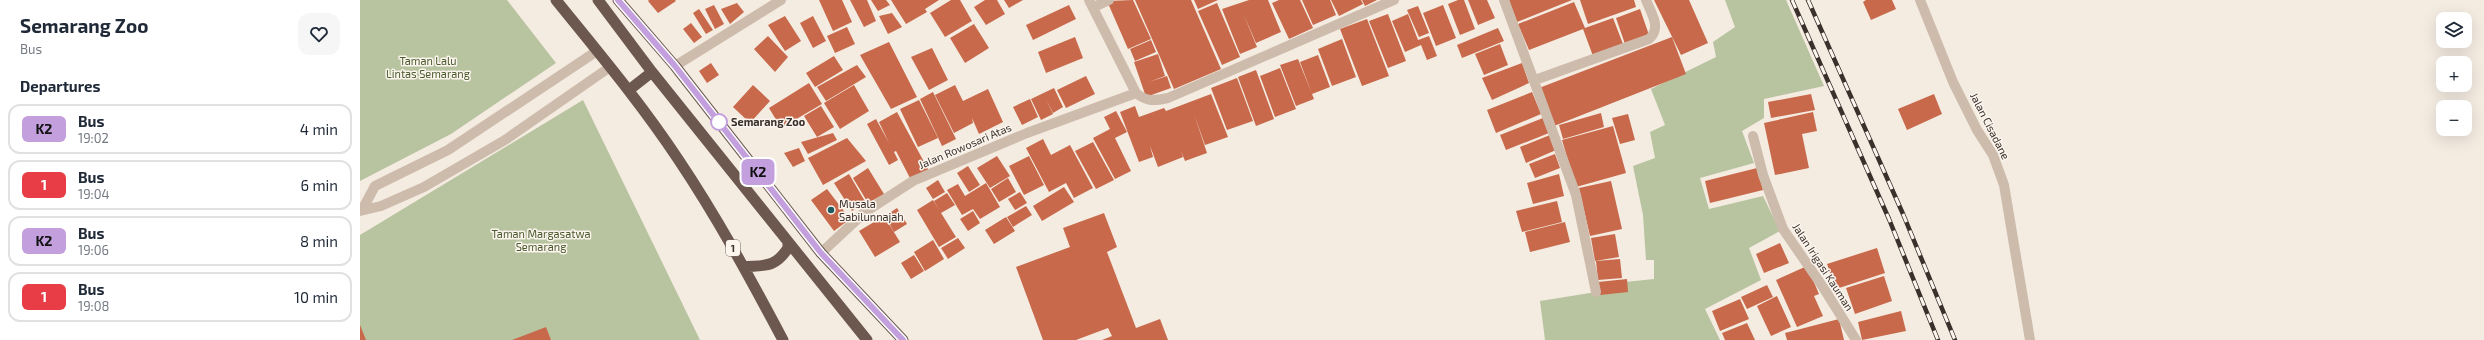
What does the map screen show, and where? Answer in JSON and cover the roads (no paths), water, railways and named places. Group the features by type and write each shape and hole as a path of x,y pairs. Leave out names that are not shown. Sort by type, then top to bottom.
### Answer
{"highway":[{"name":"1","path":"556,0 629,90 678,159 744,267 783,340"},
{"path":"598,0 652,72 867,340"},
{"path":"618,0 675,66 821,253 903,340"},
{"path":"629,90 652,72"},
{"path":"744,267 769,266 776,262 788,248 788,242"}],"street":[{"path":"675,66 781,0"},
{"path":"1109,0 1091,4 1136,93 1145,100 1154,101 1168,98 1394,0"},
{"path":"1504,0 1535,80 1576,195 1596,292"},
{"path":"1535,80 1649,39 1654,34 1656,28 1646,0"},
{"name":"Jalan Cisadane","path":"1920,0 1954,82 1977,130 1993,155 2004,185 2030,340"},
{"path":"361,211 375,186 448,150 597,51"},
{"path":"361,211 381,206 424,187 504,140 610,67"},
{"name":"Jalan Rowosari Atas","path":"821,253 864,212 913,181 1027,133 1136,93"},
{"name":"Jalan Irigasi Kauman","path":"1753,136 1763,175 1783,229 1823,286 1856,340"}],"railway":[{"path":"1792,0 1889,219 1938,340"},
{"path":"1808,0 1903,214 1955,340"}],"place":[{"name":"Semarang Zoo","path":"719,122"},
{"name":"Musala Sabilunnajah","path":"831,210"}],"park label":[{"name":"Taman Lalu Lintas Semarang","path":"428,67"},
{"name":"Taman Margasatwa Semarang","path":"541,240"}]}
